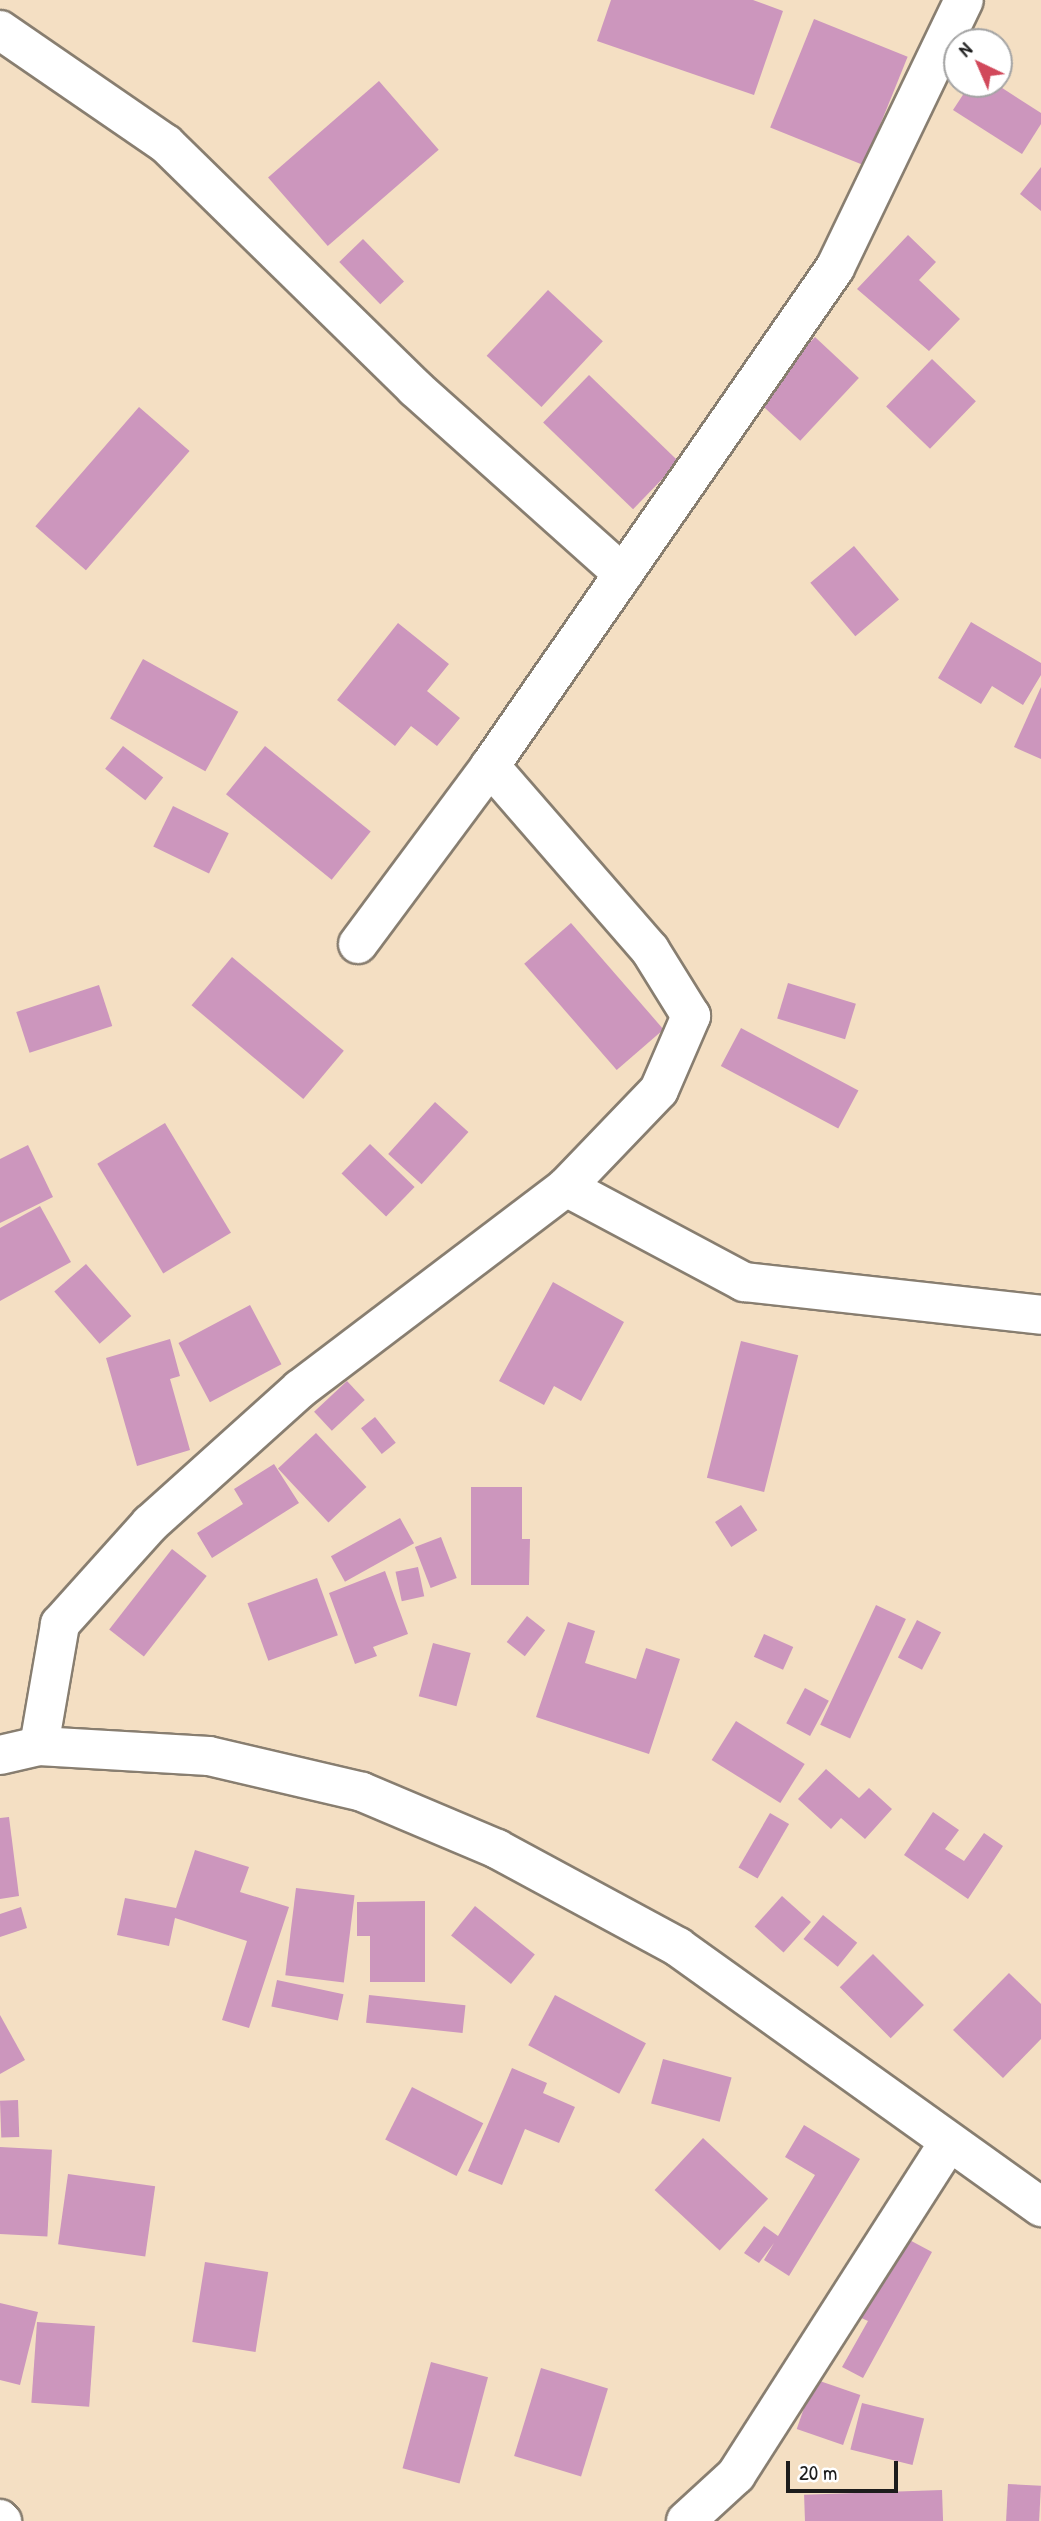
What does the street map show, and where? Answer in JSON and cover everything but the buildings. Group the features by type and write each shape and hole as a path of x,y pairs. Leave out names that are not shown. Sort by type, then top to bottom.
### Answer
{"street":[{"path":"358,944 490,766 835,268 964,0"},
{"path":"0,30 166,144 415,388 623,574"},
{"path":"39,1746 60,1623 150,1524 300,1389 566,1187 659,1090 691,1016 650,950 490,766"},
{"path":"566,1187 744,1282 1041,1315"},
{"path":"0,1755 39,1746 208,1756 362,1792 497,1849 678,1947 948,2143 1041,2207"},
{"path":"686,2521 736,2475 948,2143"}]}
